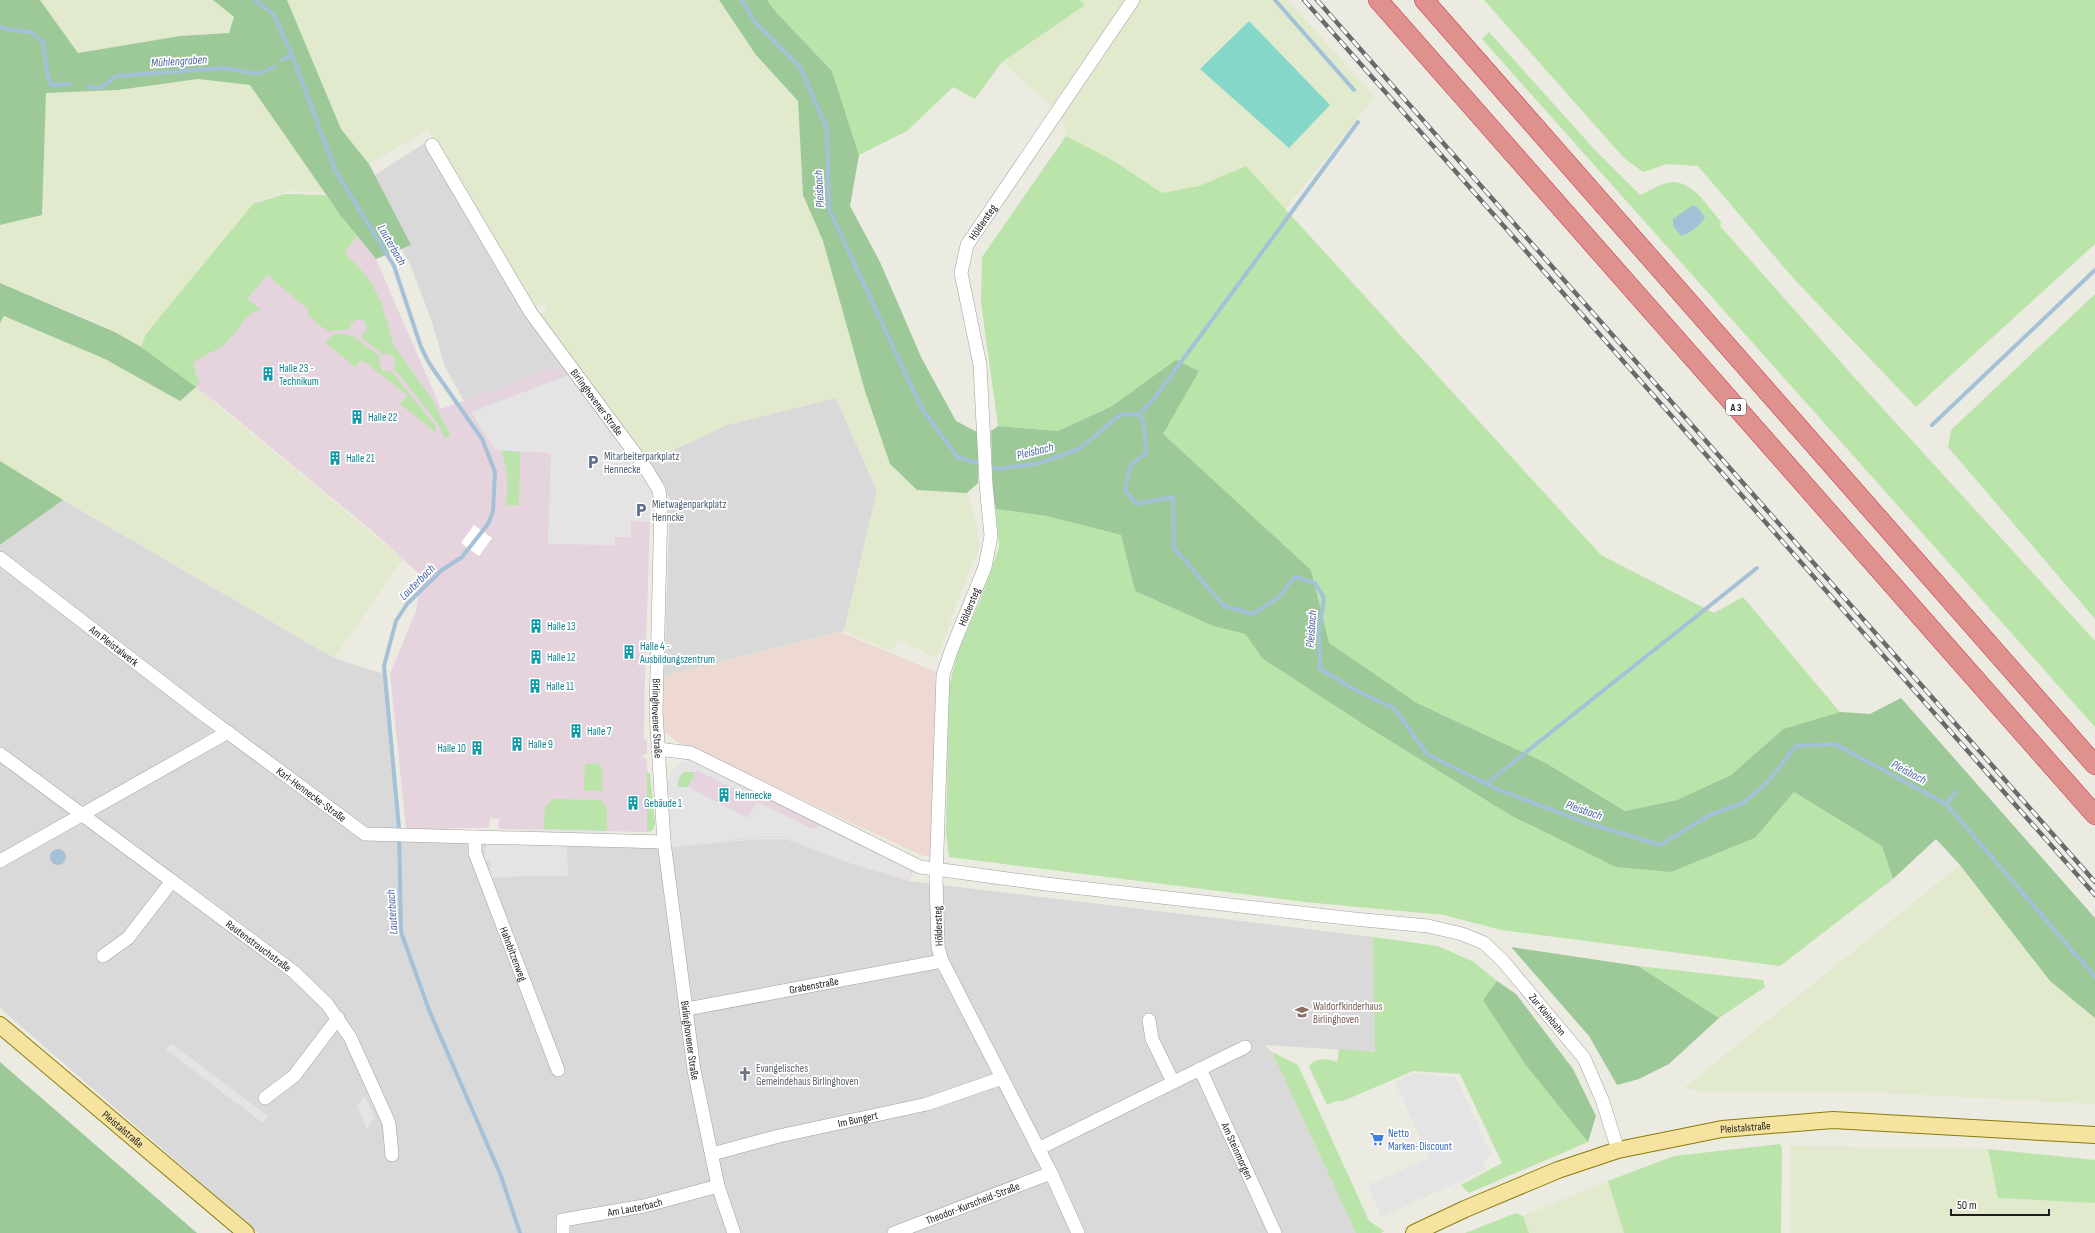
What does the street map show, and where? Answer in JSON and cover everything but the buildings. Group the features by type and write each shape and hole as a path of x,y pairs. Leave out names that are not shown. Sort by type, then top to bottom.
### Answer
{"highway":[{"name":"A 3","path":"1378,0 2095,815"},
{"path":"1424,0 2095,765"}],"main road":[{"name":"Pleistalstraße","path":"0,1025 246,1233"},
{"name":"Pleistalstraße","path":"1414,1233 1465,1209 1558,1170 1618,1150 1722,1129 1833,1120 2095,1135"}],"street":[{"name":"Höldersteg","path":"1078,1233 1051,1173 942,961 938,947 937,869 943,675 951,651 985,567 991,536 986,484 980,365 961,273 967,245 1133,0"},
{"name":"Birlinghovener Straße","path":"432,145 531,313 645,468 659,490 661,504 656,705 664,842 694,1070 718,1186 734,1233"},
{"name":"Am Pleistalwerk","path":"0,558 228,732"},
{"path":"0,861 228,732"},
{"name":"Karl-Hennecke-Straße","path":"228,732 365,834 664,842"},
{"name":"Zur Kleinbahn","path":"658,750 691,752 920,867 1046,884 1428,926 1462,934 1484,942 1503,961 1584,1058 1603,1102 1618,1150"},
{"name":"Rautenstrauchstraße","path":"0,754 294,972 328,1004 350,1036 389,1123 392,1155"},
{"name":"Hahnbitzenweg","path":"475,837 475,853 558,1070"},
{"path":"103,956 128,938 172,881"},
{"name":"Grabenstraße","path":"687,1009 942,961"},
{"path":"265,1098 294,1076 338,1018"},
{"path":"1149,1020 1152,1039 1173,1082"},
{"path":"1038,1149 1245,1047"},
{"name":"Am Steinmorgen","path":"1200,1069 1275,1233"},
{"name":"Im Bungert","path":"712,1154 778,1136 927,1104 1002,1078"},
{"name":"Theodor-Kurscheid-Straße","path":"894,1233 1051,1173"},
{"name":"Am Lauterbach","path":"563,1233 563,1220 644,1206 718,1186"}],"shaded area":[{"path":"1249,21 1330,105 1289,148 1200,69"},
{"path":"425,143 518,302 565,364 464,401 445,367 432,322 410,264 365,181"},
{"path":"256,201 335,264 357,236 376,259 441,409 565,364 651,486 644,740 647,740 647,754 643,755 643,758 646,758 654,827 647,832 499,829 499,819 490,818 489,828 446,828 445,832 406,829 390,674 416,611 421,576 378,536 222,407 141,347 146,334"},
{"path":"1693,205 1697,207 1705,217 1694,229 1681,236 1673,226 1673,219"},
{"name":"Mitarbeiterparkplatz Hennecke","path":"571,374 651,486 650,522 631,521 631,537 615,537 615,545 548,544 551,453 495,450 471,412"},
{"path":"836,398 877,491 844,631 664,676 670,499 649,461 727,425"},
{"path":"63,500 334,658 387,675 402,840 666,845 672,847 759,839 786,839 855,865 909,881 1373,937 1375,1052 1265,1045 1272,1052 1356,1233 259,1233 0,1008 0,544"},
{"path":"840,632 938,673 932,857 921,855 676,741 662,730 664,676"},
{"path":"690,759 914,870 908,880 855,865 786,838 760,838 672,847 669,776"},
{"path":"683,761 695,761 761,794 758,801 697,770 695,772 683,772 678,779 678,787 688,787 748,818 757,802 813,829 822,824 912,870 908,879 855,865 786,837 759,837 672,847 667,782 672,769"},
{"path":"534,829 604,831 604,835 534,834"},
{"path":"486,844 567,846 568,876 491,877 490,862 484,860"},
{"path":"58,849 65,854 66,857 61,864 58,865 51,860 50,857 55,850"},
{"path":"171,1043 268,1116 263,1123 166,1050"},
{"path":"1413,1073 1452,1077 1455,1076 1492,1156 1483,1160 1487,1169 1381,1217 1368,1185 1429,1158 1395,1082"},
{"path":"365,1096 375,1118 367,1129 357,1106"}],"green space":[{"path":"0,0 40,0 78,53 180,36 229,33 234,17 213,0 287,0 341,129 369,164 411,245 376,259 341,216 250,85 198,79 118,90 46,93 42,215 0,225"},
{"path":"40,0 213,0 235,17 229,33 180,36 78,53"},
{"path":"287,0 719,0 756,55 798,101 803,195 823,241 865,391 890,464 917,490 967,493 977,525 979,549 963,586 941,650 936,658 898,640 892,651 844,631 877,491 836,398 727,425 649,461 537,316 548,310 544,304 532,309 428,130 369,164 341,129"},
{"path":"719,0 767,0 776,12 832,71 859,155 850,206 880,262 922,359 956,421 979,433 978,483 967,493 917,490 890,464 865,391 823,241 803,195 798,101 756,55"},
{"path":"767,0 1080,0 1085,5 1002,62 975,99 953,87 907,131 859,155 832,71 776,12"},
{"path":"1080,0 1288,0 1375,97 1285,209 1246,166 1199,186 1162,193 1114,161 1066,136 1061,115 1002,62 1085,5"},
{"path":"1484,0 2095,0 2095,244 1916,407 1794,279 1698,166 1667,164 1643,172 1624,158"},
{"path":"1489,32 1595,150 1640,195 1659,185 1672,182 1687,186 1700,196 1721,222 1720,226 1854,377 2095,641 2095,727 1482,39"},
{"path":"198,79 250,85 325,193 289,191 256,201 146,334 141,347 105,326 0,283 0,225 42,215 46,93 118,90"},
{"path":"1066,136 1114,161 1162,193 1199,186 1246,166 1601,555 1714,613 1743,597 1840,712 1783,729 1731,775 1677,800 1625,811 1546,763 1417,703 1328,643 1311,570 1162,434 1199,371 1176,361 1112,406 1058,431 998,426 981,303 982,257"},
{"path":"284,194 326,195 357,236 345,253 370,280 381,302 394,346 430,396 451,436 444,438 439,425 394,368 395,362 391,354 383,355 363,338 362,335 367,330 365,321 358,319 351,323 350,329 327,331 307,315 310,311 267,275 247,299 261,310 250,314 224,345 194,363 195,372 200,382 196,387 141,347 146,334 253,204"},
{"path":"0,283 115,332 141,347 196,387 180,401 105,359 4,316 0,323"},
{"path":"2095,294 2095,619 1948,447 1951,430"},
{"path":"3,315 105,359 180,401 196,387 403,559 334,658 63,500 0,461 0,323"},
{"path":"340,333 353,336 380,357 379,361 383,371 391,371 436,427 435,432 400,404 407,395 362,360 355,367 325,342 333,335"},
{"path":"1176,360 1199,371 1163,434 1311,570 1329,643 1417,703 1546,763 1625,811 1677,800 1731,775 1783,729 1840,712 1870,714 1901,698 2095,918 2095,1018 2050,981 1960,865 1936,839 1893,879 1882,846 1794,792 1755,838 1671,872 1616,867 1510,815 1366,726 1263,659 1245,634 1213,626 1135,591 1121,535 1046,516 996,509 993,493 991,431 998,426 1058,431 1112,406"},
{"path":"501,450 520,452 519,505 506,505 507,478"},
{"path":"0,461 63,500 1,544 0,544"},
{"path":"996,509 1046,516 1121,535 1135,591 1213,626 1245,634 1263,659 1366,726 1510,815 1671,872 1755,838 1794,792 1882,846 1893,879 1780,966 1501,930 1444,915 1305,902 949,857 946,833 949,686 958,652 982,596 999,547"},
{"path":"598,763 603,770 602,791 584,791 585,764"},
{"path":"685,772 695,772 688,787 678,788 681,775"},
{"path":"647,773 650,773 655,824 652,831 647,832"},
{"path":"553,799 603,800 603,805 607,806 607,831 544,829 545,807"},
{"path":"1960,865 2050,981 2095,1018 2095,1104 1864,1092 1710,1093 1684,1088"},
{"path":"1373,937 1438,946 1474,962 1497,981 1483,1000 1588,1142 1469,1193 1461,1185 1502,1163 1460,1074 1413,1071 1343,1101 1336,1101 1327,1105 1309,1067 1311,1064 1314,1061 1321,1059 1337,1062 1339,1049 1375,1052"},
{"path":"1511,947 1638,966 1719,1018 1669,1064 1639,1079 1617,1085 1589,1036"},
{"path":"1638,966 1763,980 1765,987 1719,1018"},
{"path":"1497,981 1516,994 1573,1069 1596,1116 1588,1142 1525,1064 1483,1000"},
{"path":"1272,1052 1298,1065 1369,1221 1384,1231 1381,1233 1356,1233"},
{"path":"0,1062 197,1233 0,1233"},
{"path":"1780,1144 1782,1148 1781,1233 1624,1233 1608,1181 1674,1156"},
{"path":"1791,1146 1988,1149 1999,1198 2095,1203 2095,1233 1790,1233"},
{"path":"1988,1149 2095,1160 2095,1203 1998,1198"},
{"path":"1608,1181 1624,1233 1529,1233 1523,1216"},
{"path":"1516,1213 1523,1216 1529,1233 1465,1233"}],"pier":[{"path":"474,525 492,538 479,556 461,543"}],"waterway":[{"name":"Lauterbach","path":"255,0 273,14 292,55 335,170 394,266 421,347 429,363 482,439 495,472 493,511 488,524 462,557 442,570 407,604 396,621 384,666 399,828 401,932 429,1010 501,1176 520,1233"},
{"name":"Pleisbach","path":"742,0 754,21 800,67 827,129 829,209 921,407 957,457 998,469 1040,463 1079,449 1121,414 1139,415 1144,422 1146,453 1131,465 1125,490 1136,504 1173,497 1174,548 1224,606 1253,614 1278,598 1295,577 1315,583 1324,598 1319,632 1320,669 1361,693 1394,708 1427,754 1499,790 1581,821 1660,845 1710,815 1743,803 1767,783 1796,746 1835,744 1946,804 2095,977"},
{"path":"1275,0 1354,90"},
{"name":"Mühlengraben","path":"0,27 11,30 31,32 43,42 48,77 51,85 70,84"},
{"name":"Mühlengraben","path":"282,60 292,55"},
{"name":"Mühlengraben","path":"88,87 101,88 116,76 224,68 257,74 274,67"},
{"path":"1139,415 1156,396 1358,122"},
{"path":"1932,425 2095,270"},
{"path":"1486,784 1757,568"},
{"path":"1946,804 1956,792"}],"railway":[{"path":"1304,0 2095,895"},
{"path":"1317,0 2095,882"}],"place":[{"name":"Halle 23 - Technikum","path":"268,374"},
{"name":"Halle 22","path":"357,417"},
{"name":"Halle 21","path":"335,458"},
{"name":"Mitarbeiterparkplatz Hennecke","path":"593,462"},
{"name":"Mietwagenparkplatz Henncke","path":"641,510"},
{"name":"Halle 13","path":"536,626"},
{"name":"Halle 4 - Ausbildungszentrum","path":"629,652"},
{"name":"Halle 12","path":"536,657"},
{"name":"Halle 11","path":"535,686"},
{"name":"Halle 7","path":"576,731"},
{"name":"Halle 9","path":"517,744"},
{"name":"Halle 10","path":"477,748"},
{"name":"Hennecke","path":"724,795"},
{"name":"Gebäude 1","path":"633,803"},
{"name":"Waldorfkinderhaus Birlinghoven","path":"1302,1012"},
{"name":"Evangelisches Gemeindehaus Birlinghoven","path":"745,1074"},
{"name":"Netto Marken-Discount","path":"1377,1139"}]}
